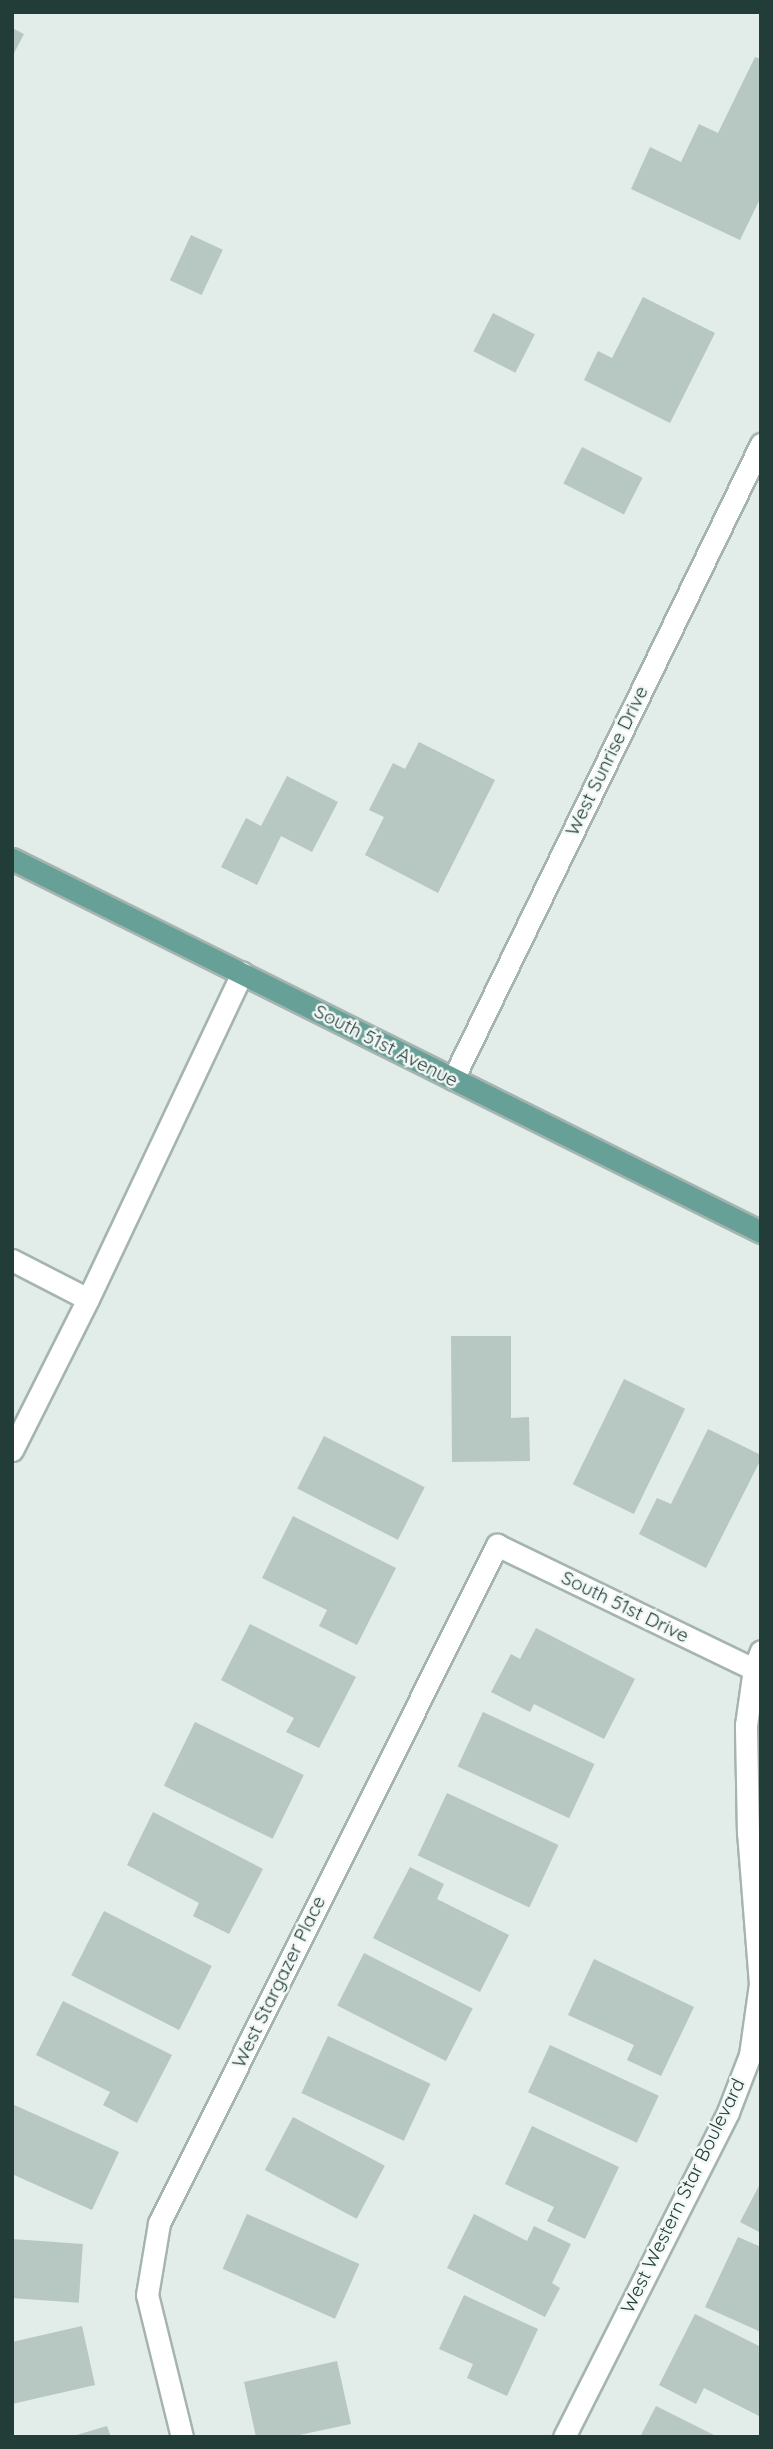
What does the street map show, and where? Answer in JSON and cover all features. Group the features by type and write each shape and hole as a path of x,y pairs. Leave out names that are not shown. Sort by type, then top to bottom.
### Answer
{"main road":[{"name":"South 51st Avenue","path":"12,859 761,1232"}],"street":[{"name":"West Sunrise Drive","path":"453,1079 761,444"},
{"path":"12,1450 88,1299 242,973"},
{"path":"12,1260 88,1299"},
{"name":"South 51st Drive","path":"497,1545 757,1660"},
{"name":"West Stargazer Place","path":"182,2437 146,2295 159,2223 497,1545"},
{"name":"West Western Star Boulevard","path":"564,2437 728,2112 750,2055 760,1984 754,1833 746,1726 757,1660"}],"building":[{"path":"12,28 24,34 12,57"},
{"path":"755,57 761,59 761,197 740,240 631,189 650,147 681,162 699,124 718,133"},
{"path":"191,235 223,250 202,295 170,280"},
{"path":"643,297 715,333 670,423 584,380 598,351 612,358"},
{"path":"493,313 535,334 515,373 473,351"},
{"path":"582,447 643,478 624,514 563,484"},
{"path":"419,742 495,780 438,893 365,855 384,817 369,810 393,763 405,769"},
{"path":"287,776 338,802 312,852 281,836 257,885 221,867 246,818 261,826"},
{"path":"451,1336 511,1336 511,1418 529,1417 530,1461 452,1462"},
{"path":"624,1379 685,1409 634,1514 573,1484"},
{"path":"708,1429 761,1455 761,1459 706,1568 639,1534 657,1498 671,1504"},
{"path":"324,1436 425,1487 398,1540 297,1489"},
{"path":"293,1516 396,1568 357,1645 319,1626 327,1610 262,1578"},
{"path":"250,1624 356,1677 319,1748 286,1732 294,1718 221,1680"},
{"path":"536,1628 635,1679 604,1739 534,1704 530,1712 491,1692 511,1654 520,1659"},
{"path":"483,1712 594,1764 569,1818 458,1766"},
{"path":"195,1722 304,1775 273,1839 164,1786"},
{"path":"447,1793 558,1845 529,1908 418,1856"},
{"path":"153,1812 263,1869 229,1934 193,1916 199,1903 127,1865"},
{"path":"410,1867 444,1884 437,1899 509,1935 480,1992 373,1938"},
{"path":"104,1911 212,1966 179,2030 71,1975"},
{"path":"364,1953 473,2008 446,2061 337,2006"},
{"path":"594,1959 694,2007 661,2076 627,2060 634,2045 568,2015"},
{"path":"63,2001 172,2055 137,2123 103,2105 110,2092 36,2055"},
{"path":"328,2036 430,2084 404,2141 301,2093"},
{"path":"550,2045 659,2096 637,2143 528,2092"},
{"path":"12,2104 119,2152 92,2210 12,2174"},
{"path":"293,2117 385,2166 357,2219 265,2170"},
{"path":"532,2126 619,2167 585,2239 547,2221 554,2207 505,2184"},
{"path":"761,2182 761,2233 740,2222"},
{"path":"247,2214 359,2264 335,2319 223,2269"},
{"path":"474,2214 527,2241 534,2226 571,2244 552,2283 560,2288 545,2317 447,2268"},
{"path":"738,2237 761,2247 761,2332 705,2307"},
{"path":"12,2239 83,2244 79,2303 12,2298"},
{"path":"464,2295 538,2329 507,2396 467,2378 473,2364 439,2349"},
{"path":"695,2314 761,2347 761,2417 704,2388 696,2404 659,2385"},
{"path":"82,2326 95,2385 12,2404 12,2342"},
{"path":"337,2361 351,2424 290,2437 256,2437 244,2382"},
{"path":"656,2406 718,2437 640,2437"},
{"path":"107,2426 111,2437 73,2437 73,2436"}]}
